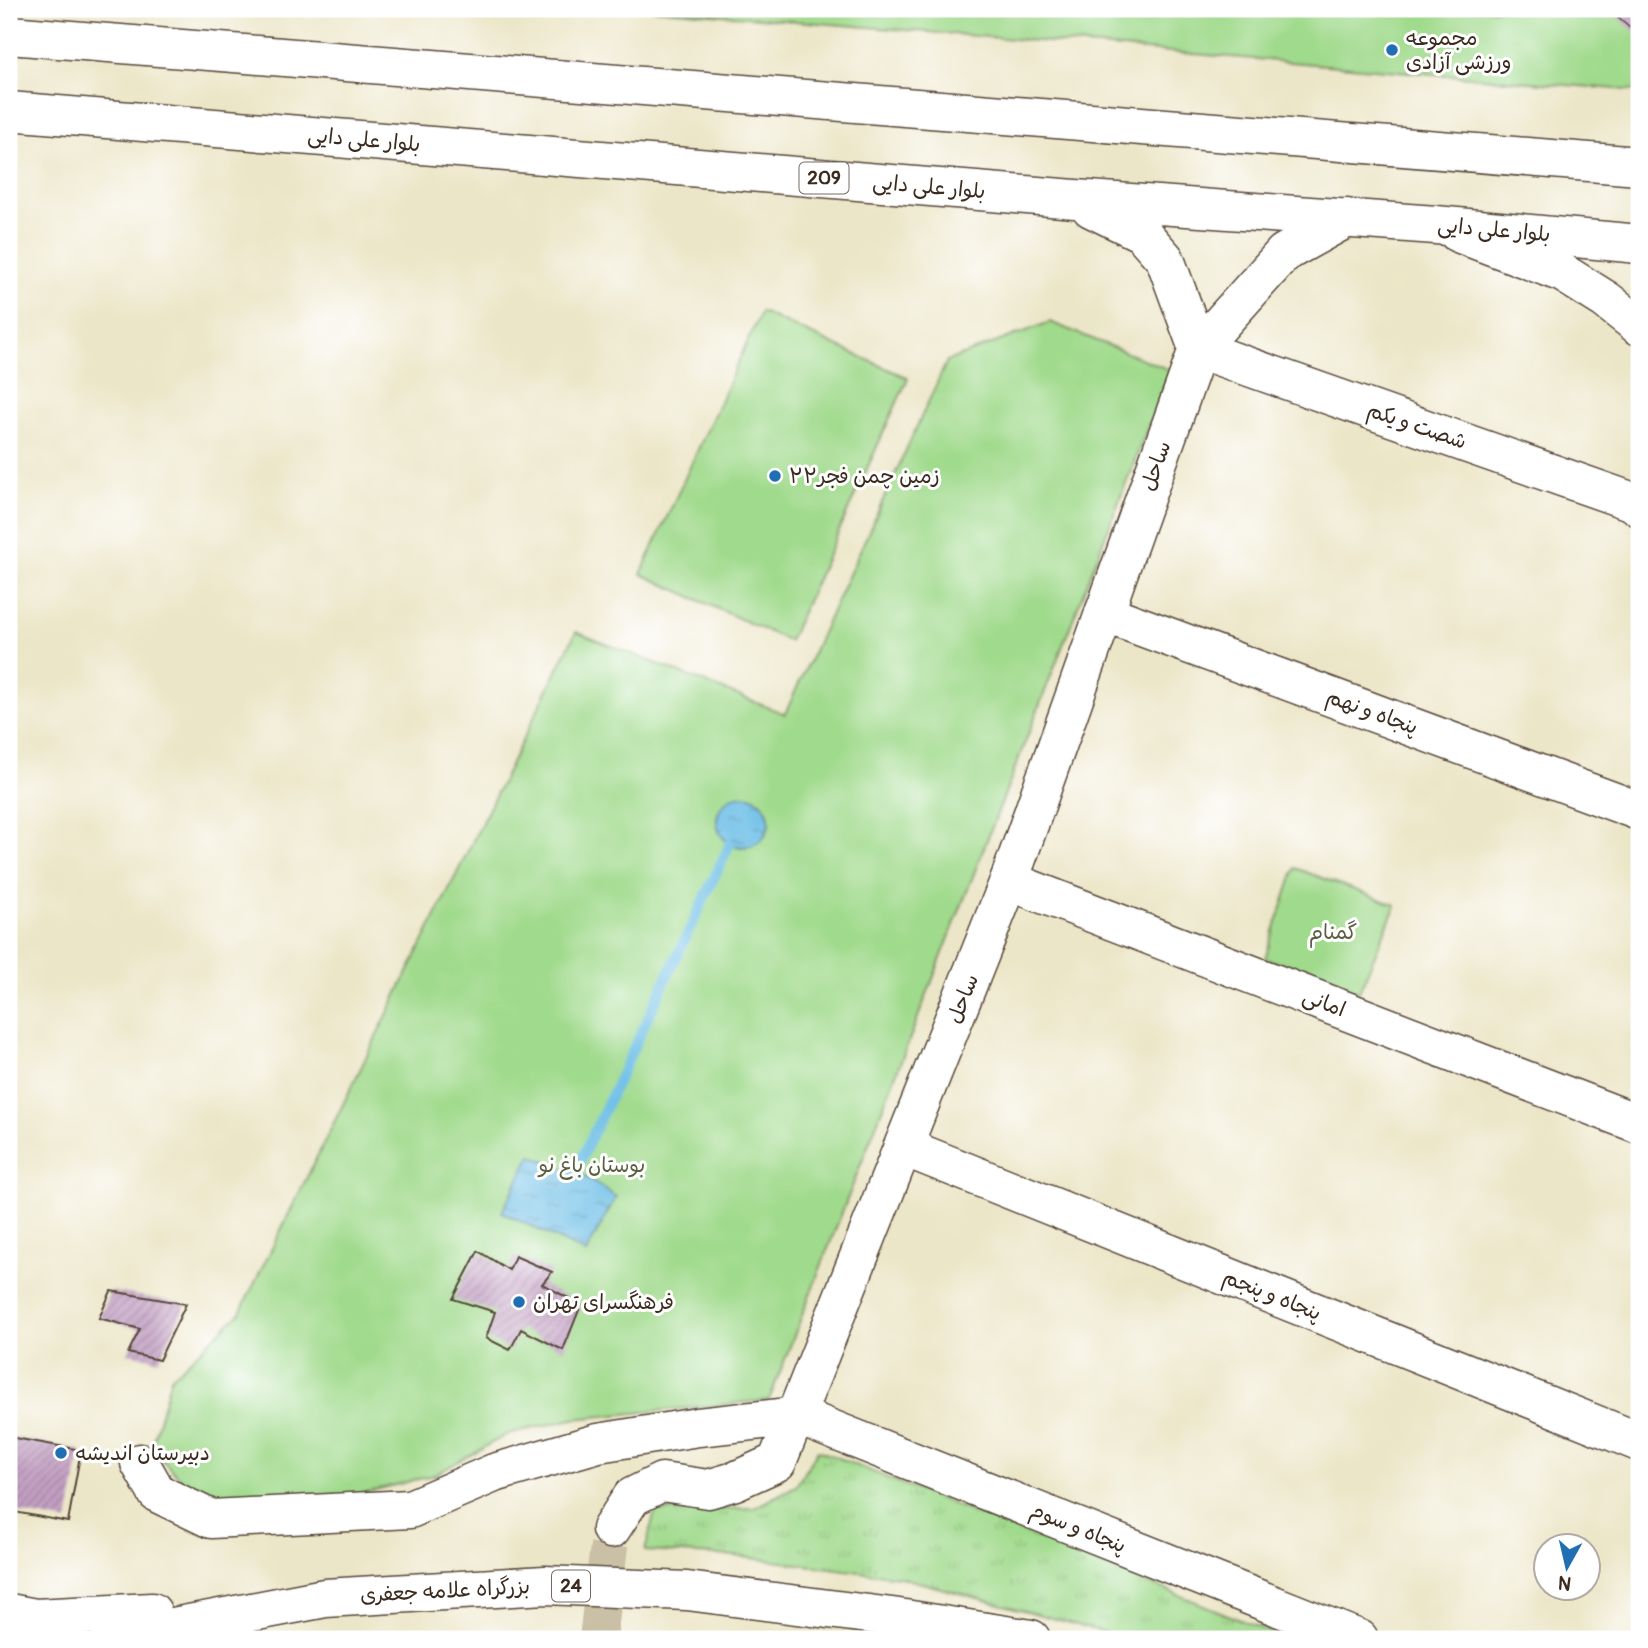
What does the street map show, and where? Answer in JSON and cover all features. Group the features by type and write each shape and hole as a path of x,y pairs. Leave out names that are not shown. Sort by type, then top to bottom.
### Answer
{"main road":[{"path":"9,35 1639,166"},
{"name":"بلوار علی دایی","path":"9,111 1075,199 1436,225 1639,244"},
{"path":"1075,199 1143,233 1165,260 1198,349 1284,253 1347,218"},
{"path":"1436,225 1563,273 1606,300 1639,326"},
{"name":"شصت و یکم","path":"1198,349 1638,505"},
{"name":"ساحل","path":"611,1529 632,1497 662,1482 708,1489 735,1481 777,1462 798,1416 1009,881 1198,349"},
{"name":"پنجاه و نهم","path":"1104,613 1639,811"},
{"name":"امانی","path":"1009,881 1639,1124"},
{"name":"پنجاه و پنجم","path":"904,1147 1639,1442"},
{"path":"140,1463 157,1493 211,1519 410,1508 494,1473 598,1443 698,1427 798,1416"},
{"name":"پنجاه و سوم","path":"798,1416 1359,1639"},
{"name":"بزرگراه علامه جعفری","path":"111,1639 325,1598 545,1585 687,1591 892,1617 1031,1639"},
{"path":"9,1614 35,1618 98,1615 325,1598"}],"green space":[{"name":"مجموعه ورزشی آزادی","path":"651,9 1639,9 1639,91"},
{"name":"زمین چمن فجر۲۲","path":"761,312 908,378 789,641 641,574"},
{"name":"بوستان باغ نو","path":"1050,322 1170,370 769,1400 573,1419 508,1434 434,1475 340,1499 208,1506 151,1449 171,1377 240,1313 576,632 785,714 947,361"},
{"name":"گمنام","path":"1295,868 1396,905 1359,992 1265,958"},
{"path":"818,1450 1288,1639 1129,1639 900,1577 735,1556 645,1551 655,1511 754,1508 796,1486"}],"water":[{"path":"743,795 762,802 769,821 762,840 743,847 724,840 717,821 724,802"},
{"path":"531,1155 590,1179 616,1197 586,1253 502,1212"}],"building":[{"path":"1608,9 1639,9 1639,35"},
{"name":"فرهنگسرای تهران","path":"478,1251 509,1270 515,1256 552,1272 542,1284 581,1305 563,1350 521,1329 510,1350 486,1338 495,1312 453,1299"},
{"path":"111,1291 186,1304 159,1360 128,1353 140,1329 99,1318"},
{"path":"9,1437 81,1450 68,1522 9,1511"}],"waterway":[{"path":"575,1172 730,844"}],"tunnel":[{"path":"598,1639 611,1529"}],"place":[{"name":"مجموعه ورزشی آزادی","path":"1392,50"},
{"name":"زمین چمن فجر۲۲","path":"775,476"},
{"name":"فرهنگسرای تهران","path":"519,1302"},
{"name":"دبیرستان اندیشه","path":"61,1453"}]}
